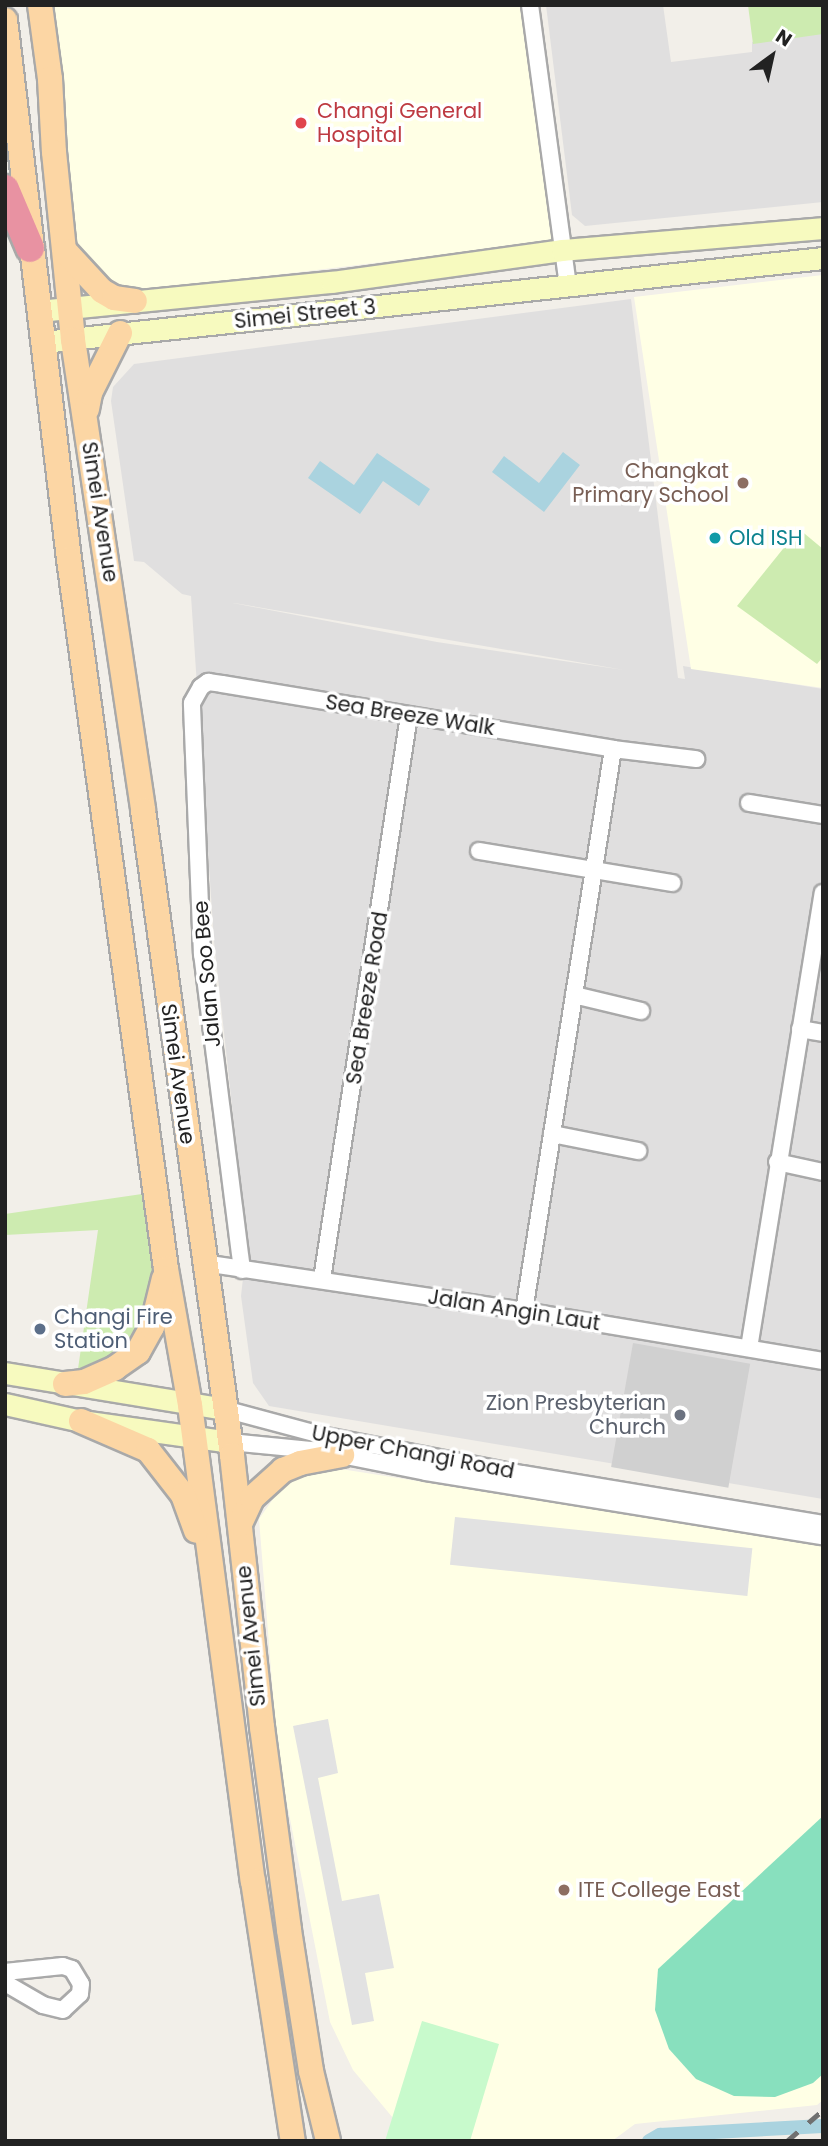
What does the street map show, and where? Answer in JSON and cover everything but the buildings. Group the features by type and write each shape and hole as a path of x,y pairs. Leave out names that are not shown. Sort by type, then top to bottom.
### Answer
{"highway":[{"path":"5,189 30,248"}],"main road":[{"name":"Simei Avenue","path":"40,5 50,79 54,152 73,340 143,810 223,1409 230,1443 262,1727 289,1930 305,2038 329,2137"},
{"name":"Simei Avenue","path":"5,20 68,559 166,1269 190,1405 291,2138"},
{"name":"Simei Street 3","path":"39,311 299,286 480,264 562,250 823,228"},
{"path":"65,251 93,286 114,298 135,301"},
{"name":"Simei Street 3","path":"43,342 823,258"},
{"path":"480,264 498,276 502,293"},
{"path":"85,417 90,393 120,333"},
{"path":"65,1384 84,1382 105,1373 138,1352 152,1327 166,1269"},
{"name":"Upper Changi Road","path":"5,1373 223,1409"},
{"name":"Upper Changi Road","path":"5,1404 81,1421 230,1443"},
{"path":"81,1421 148,1450 163,1466 183,1495 214,1578"},
{"path":"239,1526 252,1499 283,1470 300,1463 342,1455"}],"street":[{"path":"530,5 568,287"},
{"name":"Sea Breeze Walk","path":"208,682 613,749 696,759"},
{"name":"Jalan Soo Bee","path":"208,682 197,692 192,703 202,955 242,1270"},
{"name":"Sea Breeze Road","path":"322,1279 409,716"},
{"path":"524,1311 613,749"},
{"path":"749,803 823,815"},
{"path":"478,851 672,883"},
{"path":"749,1348 777,1162 822,898"},
{"path":"574,995 641,1012"},
{"path":"800,1029 823,1033"},
{"path":"552,1134 638,1151"},
{"path":"777,1162 823,1172"},
{"name":"Jalan Angin Laut","path":"204,1263 322,1279 823,1361"},
{"name":"Upper Changi Road","path":"223,1409 321,1435 522,1474 823,1524"},
{"name":"Upper Changi Road","path":"230,1443 342,1455 426,1472 823,1536"},
{"path":"5,1972 63,1966 72,1969 81,1984 80,1994 63,2010 43,2006 5,1983"}],"shaded area":[{"name":"Changi General Hospital","path":"46,5 523,5 556,241 135,292 116,292 80,263"},
{"path":"546,5 663,5 671,62 752,52 752,42 823,33 823,202 585,226 572,215"},
{"name":"Changkat Primary School","path":"823,275 823,688 691,669 634,297"},
{"path":"631,299 678,678 685,679 683,666 823,689 823,1499 269,1406 253,1383 241,1296 247,1243 214,941 191,596 182,594 144,562 134,561 111,401 113,387 134,364","holes":["233,603 624,670 437,642"]},
{"name":"Zion Presbyterian Church","path":"633,1343 750,1364 728,1488 611,1467"},
{"name":"ITE College East","path":"322,1466 823,1545 823,2100 817,2105 635,2124 612,2141 426,2141 393,2118 353,2070 330,2022 278,1758 259,1519 278,1492 298,1477"},
{"path":"455,1517 752,1548 747,1596 450,1565"},
{"path":"328,1719 338,1773 318,1778 342,1901 379,1894 394,1968 365,1973 374,2021 352,2025 293,1726"}],"green space":[{"path":"748,5 823,5 823,34 753,44"},
{"path":"799,529 823,549 823,657 817,664 737,606"},
{"path":"142,1194 155,1271 142,1321 131,1342 110,1357 78,1369 98,1230 5,1235 5,1214"},
{"path":"823,1816 823,2074 813,2083 775,2097 734,2096 696,2079 669,2049 655,2010 658,1969"},
{"path":"422,2021 499,2044 470,2141 385,2141"}],"water":[{"path":"563,452 580,465 544,512 492,472 504,456 539,483"},
{"path":"377,453 430,489 419,506 383,481 360,514 308,478 320,461 354,485"}],"waterway":[{"path":"649,2141 660,2135 823,2126"}],"railway":[{"path":"787,2141 823,2110"}],"place":[{"name":"Changi General Hospital","path":"301,123"},
{"name":"Changkat Primary School","path":"743,483"},
{"name":"Old ISH","path":"715,538"},
{"name":"Changi Fire Station","path":"40,1329"},
{"name":"Zion Presbyterian Church","path":"680,1415"},
{"name":"ITE College East","path":"564,1890"}]}
